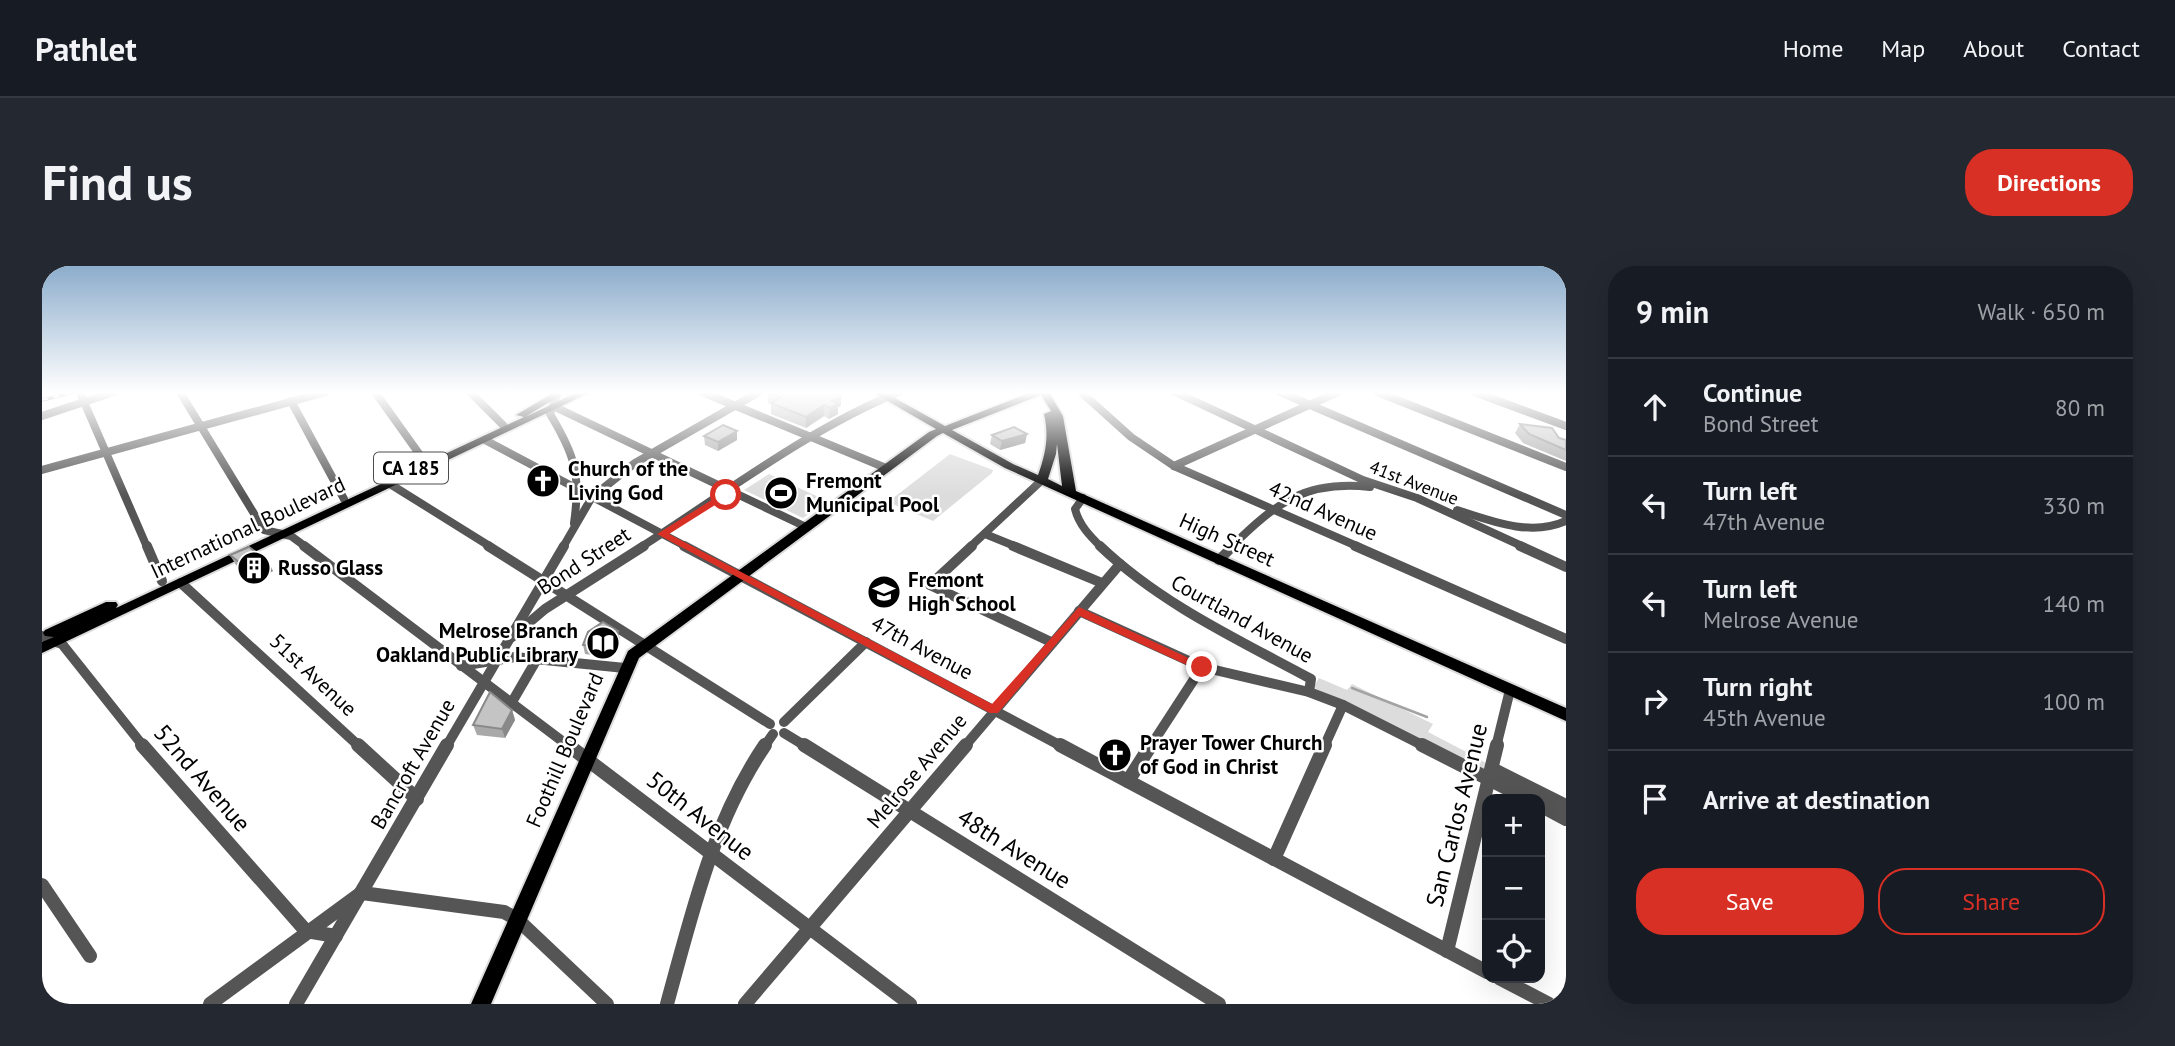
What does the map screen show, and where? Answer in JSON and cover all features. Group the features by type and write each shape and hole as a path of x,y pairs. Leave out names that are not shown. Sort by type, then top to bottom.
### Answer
{"main road":[{"name":"International Boulevard","path":"45,640 181,583 344,499 500,426"},
{"name":"International Boulevard","path":"45,640 162,581 390,484 511,426"},
{"name":"High Street","path":"937,426 997,460 1566,715"},
{"name":"Foothill Boulevard","path":"481,1004 633,654 886,468 949,426"},
{"path":"1041,480 1050,460 1052,426"},
{"path":"1062,426 1062,455 1070,492"},
{"path":"1041,480 1054,472 1062,455"}],"street":[{"path":"94,426 162,581"},
{"path":"42,470 192,426"},
{"name":"50th Avenue","path":"201,426 264,530 291,536 461,666 587,757 709,853 910,1004"},
{"path":"305,426 344,499"},
{"path":"400,426 425,462"},
{"path":"562,426 577,461 580,491 573,529"},
{"path":"591,426 806,527"},
{"name":"Bancroft Avenue","path":"296,1004 592,497 617,475 698,426"},
{"path":"786,426 886,468"},
{"name":"Bond Street","path":"510,639 567,595 830,426"},
{"name":"42nd Avenue","path":"1119,426 1174,466 1566,639"},
{"name":"41st Avenue","path":"1249,426 1361,483 1417,498 1472,519 1566,567"},
{"path":"1174,466 1260,426"},
{"path":"1360,426 1566,515"},
{"path":"1464,426 1566,467"},
{"name":"47th Avenue","path":"485,440 1482,969"},
{"path":"1041,480 930,584 1051,642"},
{"path":"1219,559 1270,509 1292,493 1310,488 1361,483"},
{"name":"48th Avenue","path":"390,484 1219,1004"},
{"name":"Courtland Avenue","path":"1083,498 1074,509 1080,523 1120,564 1187,615 1311,679 1309,692 1566,806"},
{"path":"1472,519 1533,527 1553,526 1566,521"},
{"path":"985,534 1102,583"},
{"name":"Melrose Avenue","path":"745,1004 1120,564"},
{"name":"51st Avenue","path":"181,583 417,799"},
{"path":"1079,611 1202,667 1309,692"},
{"name":"52nd Avenue","path":"45,640 62,644 122,722 306,931"},
{"path":"667,1004 709,853 742,779 778,728 866,642"},
{"path":"461,666 498,660 537,659 625,668"},
{"path":"512,702 537,659"},
{"path":"1128,781 1202,667"},
{"name":"San Carlos Avenue","path":"1447,951 1510,690"},
{"path":"1274,859 1343,705"},
{"name":"Courtland Avenue","path":"1491,774 1521,794"},
{"path":"1545,808 1566,819"},
{"path":"42,885 90,956"},
{"path":"210,1004 306,931 362,893 504,912 517,919 607,1004"},
{"path":"306,931 336,936"},
{"path":"1509,983 1549,1004"}],"shaded area":[{"path":"950,454 993,470 992,473 933,521 888,502"},
{"name":"Fremont Municipal Pool","path":"769,474 827,501 803,518 744,490"},
{"path":"1319,678 1347,690 1352,684 1433,724 1428,732 1478,758 1532,794 1524,794 1314,686"}],"building":[{"path":"721,426 737,431 718,442 704,436"},
{"path":"1522,426 1552,428 1559,438 1566,440 1566,450 1529,434"},
{"path":"1014,427 1027,434 1002,441 992,435"},
{"path":"249,547 268,561 249,570 230,555"},
{"path":"603,622 618,631 605,641 604,647 583,645 588,632"},
{"path":"490,692 512,710 502,729 473,725"}],"waterway":[{"path":"1352,688 1427,717"}],"place":[{"name":"Church of the Living God","path":"543,481"},
{"name":"Fremont Municipal Pool","path":"781,493"},
{"name":"Russo Glass","path":"254,568"},
{"name":"Fremont High School","path":"884,592"},
{"name":"Melrose Branch Oakland Public Library","path":"603,643"},
{"name":"Prayer Tower Church of God in Christ","path":"1115,755"}],"route":[{"path":"726,495 662,534 994,710 1079,611 1202,667"}]}
